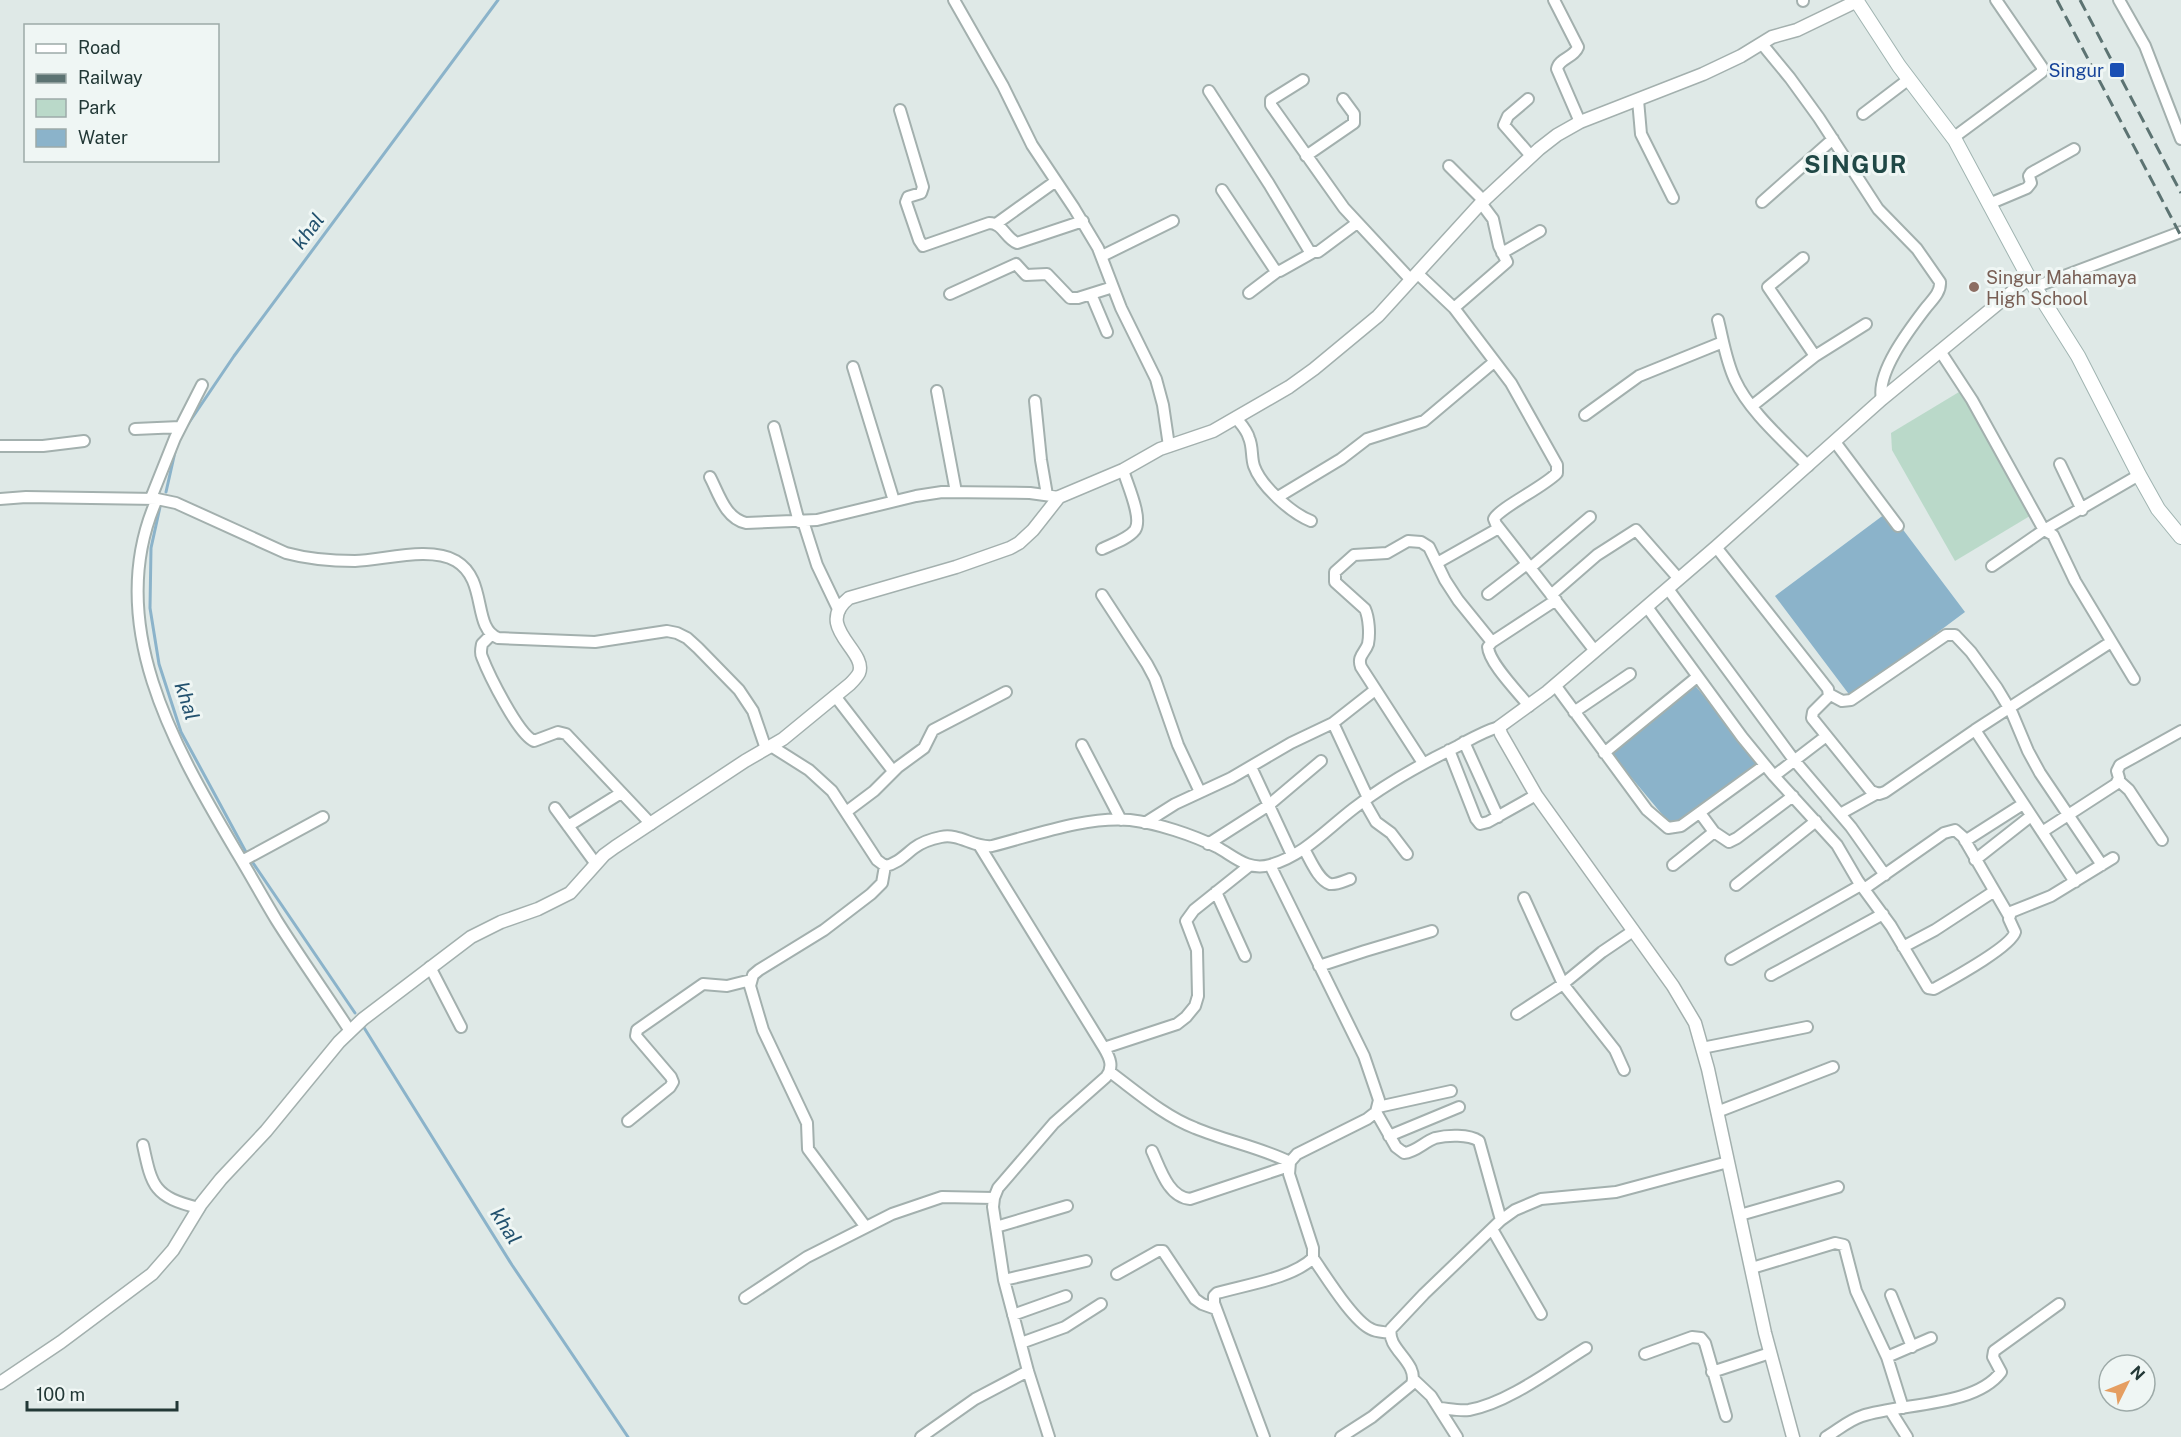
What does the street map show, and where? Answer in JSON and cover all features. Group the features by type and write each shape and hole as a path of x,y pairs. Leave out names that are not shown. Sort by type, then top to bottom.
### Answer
{"main road":[{"path":"1856,0 1909,79 1953,138 2032,282 2078,356 2139,476 2158,509 2181,537"}],"street":[{"path":"954,0 1003,86 1032,146 1083,221 1102,256 1127,321 1156,379 1163,405 1169,446"},
{"path":"1554,0 1578,47 1574,55 1560,63 1557,69 1580,122"},
{"path":"710,477 727,510 739,521 801,521 837,516 928,494 1030,493 1053,496 1123,470 1169,446 1199,437 1236,418 1289,387 1314,369 1378,316 1482,202 1557,135 1580,122 1703,74 1778,34 1797,30 1856,0"},
{"path":"1953,138 2042,72 2042,66 1996,0"},
{"path":"2119,0 2155,67 2181,139"},
{"path":"1762,44 1790,78 1833,139 1878,209 1917,249 1940,282 1938,293 1916,321 1887,369 1881,385 1882,399"},
{"path":"1863,114 1909,79"},
{"path":"1303,80 1276,96 1271,103 1306,156 1357,223 1414,276 1454,308 1522,400 1558,467 1554,476 1542,486 1497,514 1494,519 1595,651"},
{"path":"1209,91 1269,184 1306,247 1312,253"},
{"path":"1306,156 1354,123 1354,114 1343,99"},
{"path":"1528,99 1508,116 1504,125 1531,156"},
{"path":"1638,100 1641,134 1673,198"},
{"path":"900,110 923,187 921,193 908,197 906,202 920,244 925,246 989,223 996,224 1011,240 1017,243 1083,221"},
{"path":"1762,202 1833,139"},
{"path":"1989,204 2027,188 2030,185 2031,173 2074,149"},
{"path":"1449,166 1482,202 1495,225 1506,260 1506,264 1454,308"},
{"path":"996,224 1056,181"},
{"path":"1222,190 1269,263 1278,271"},
{"path":"1102,256 1173,221"},
{"path":"1249,293 1278,271 1328,246 1357,223"},
{"path":"1502,253 1540,231"},
{"path":"885,866 895,863 922,843 942,837 956,837 979,845 992,846 1094,821 1121,820 1145,823 1208,844 1249,866 1270,865 1292,855 1304,849 1366,799 1423,763 1499,727 1555,686 1882,399 1940,351 2032,282 2181,232"},
{"path":"1803,258 1768,287 1815,356"},
{"path":"950,294 1016,264 1026,275 1047,274 1070,298 1113,287"},
{"path":"1091,294 1107,332"},
{"path":"1718,321 1734,378 1752,406 1808,466"},
{"path":"1752,406 1815,356 1866,324"},
{"path":"1585,415 1639,376 1723,342"},
{"path":"1940,351 1972,400 2044,530 2053,535 2075,581 2134,679"},
{"path":"1278,497 1341,459 1367,439 1424,421 1494,362"},
{"path":"853,367 894,501"},
{"path":"202,385 180,427 147,522 137,579 138,610 150,676 184,761 278,921 350,1031"},
{"path":"937,391 956,492"},
{"path":"0,1383 61,1342 152,1274 173,1250 199,1208 221,1179 266,1131 350,1031 386,1000 471,937 570,893 615,847 792,732 850,684 860,671 858,661 838,627 839,611 849,598 956,567 1019,543 1038,524 1053,496 1041,460 1035,400"},
{"path":"1236,418 1249,438 1255,470 1278,497 1297,514 1311,521"},
{"path":"135,429 180,427"},
{"path":"774,427 801,521 817,565 839,611"},
{"path":"0,446 43,446 84,441"},
{"path":"1835,442 1898,526"},
{"path":"2060,464 2082,510"},
{"path":"1102,549 1131,533 1137,526 1137,515 1123,470"},
{"path":"1992,566 2044,530 2139,476"},
{"path":"0,499 26,497 154,499 176,503 302,558 355,561 440,555 453,559 465,567 477,588 484,626 490,635 498,638 595,642 667,631 677,633 698,648 739,690 753,711 768,747 801,765 821,780 832,792 877,860 885,866"},
{"path":"1488,594 1590,517"},
{"path":"1437,563 1499,528"},
{"path":"1529,705 1491,656 1488,646 1492,642 1553,597 1598,555 1636,530 1679,579"},
{"path":"1423,763 1359,660 1368,643 1367,615 1365,609 1335,582 1335,572 1354,555 1387,553 1413,540 1421,542 1429,547 1454,595 1492,642"},
{"path":"1716,547 1828,689 1829,694 1842,701 1851,700 1937,641 1951,634 1960,638 1988,674 2009,708 2034,762 2102,866"},
{"path":"1668,589 1794,760 1866,847 1884,875"},
{"path":"1102,595 1147,664 1160,692 1178,745 1200,792"},
{"path":"1647,607 1697,677 1765,765 1837,845 1863,887 1883,914 1923,984 1934,989 1986,958 2012,939 2016,932 1965,842 1954,830 1948,831 1884,875 1863,887 1731,959"},
{"path":"490,635 482,644 482,657 504,702 525,735 534,741 558,732 566,734 651,824"},
{"path":"1840,814 1876,794 1885,792 1975,730 2111,642"},
{"path":"1574,712 1630,674"},
{"path":"1604,753 1697,677"},
{"path":"1555,686 1647,810 1664,827 1676,828 1765,765"},
{"path":"1145,823 1175,804 1333,723 1376,690"},
{"path":"846,812 874,790 893,771 924,748 933,730 1006,692"},
{"path":"1829,694 1812,714 1812,718 1870,791 1876,794"},
{"path":"835,696 893,771"},
{"path":"1333,723 1376,822 1391,833 1407,854"},
{"path":"1499,727 1536,795 1683,1002 1695,1023 1770,1353 1793,1437"},
{"path":"1975,730 2075,882"},
{"path":"2162,840 2128,788 2119,781 2117,771 2120,765 2181,731"},
{"path":"1774,776 1825,737"},
{"path":"1464,742 1498,817"},
{"path":"1082,745 1121,820"},
{"path":"1449,750 1480,824 1485,824 1536,795"},
{"path":"1208,844 1269,805 1321,761"},
{"path":"1251,767 1292,855"},
{"path":"2042,831 2119,781"},
{"path":"568,826 621,793"},
{"path":"1700,813 1714,832 1724,840 1733,841 1793,796"},
{"path":"1965,842 2023,804"},
{"path":"555,808 596,864"},
{"path":"1975,860 2031,816"},
{"path":"242,861 323,817"},
{"path":"1736,885 1816,821"},
{"path":"1673,865 1714,832"},
{"path":"979,845 1104,1048 1109,1057 1110,1072 1158,1108 1194,1128 1271,1153 1290,1164"},
{"path":"1304,849 1321,877 1329,884 1350,879"},
{"path":"2009,916 2013,911 2051,896 2113,858"},
{"path":"1270,865 1364,1056 1377,1091 1377,1110 1389,1136 1399,1151 1404,1153 1413,1151 1435,1138 1471,1137 1479,1141 1501,1220"},
{"path":"865,1226 808,1149 807,1123 764,1030 750,986 751,980 759,970 824,930 871,894 882,883 885,866"},
{"path":"1104,1048 1177,1024 1191,1011 1198,996 1198,956 1186,921 1189,914 1249,866"},
{"path":"1216,892 1245,956"},
{"path":"1903,948 1994,892"},
{"path":"1524,898 1563,984 1615,1050 1624,1070"},
{"path":"1771,975 1883,914"},
{"path":"1319,966 1432,931"},
{"path":"1517,1014 1563,984 1602,952 1633,931"},
{"path":"430,967 461,1027"},
{"path":"628,1121 670,1087 673,1082 636,1036 637,1030 703,984 727,986 751,980"},
{"path":"1702,1048 1807,1027"},
{"path":"1717,1112 1833,1066"},
{"path":"1049,1437 1028,1371 1004,1280 994,1198 998,1188 1054,1124 1110,1072"},
{"path":"1390,1333 1370,1329 1362,1323 1313,1258 1313,1248 1289,1174 1290,1164 1297,1154 1367,1119 1377,1110 1451,1091"},
{"path":"1389,1136 1459,1107"},
{"path":"143,1145 150,1176 160,1191 176,1202 199,1208"},
{"path":"1152,1151 1171,1188 1184,1198 1190,1199 1290,1164"},
{"path":"1457,1437 1440,1408 1413,1379 1411,1369 1391,1339 1390,1333 1394,1324 1501,1220 1515,1210 1541,1199 1616,1192 1728,1162"},
{"path":"1740,1215 1838,1187"},
{"path":"745,1298 807,1257 865,1226 931,1199 953,1196 994,1198"},
{"path":"996,1227 1067,1206"},
{"path":"1492,1229 1541,1314"},
{"path":"1752,1268 1835,1243 1842,1244 1846,1248 1859,1299 1887,1357 1903,1408"},
{"path":"1117,1274 1158,1251 1163,1251 1195,1299 1216,1309"},
{"path":"1264,1437 1213,1299 1217,1293 1284,1274 1308,1263 1313,1258"},
{"path":"1004,1280 1086,1261"},
{"path":"1891,1295 1912,1347"},
{"path":"1013,1315 1066,1296"},
{"path":"1021,1343 1065,1327 1101,1304"},
{"path":"1826,1437 1857,1418 1941,1401 1987,1386 2001,1372 1993,1357 1994,1351 2059,1304"},
{"path":"1645,1354 1697,1336 1705,1343 1726,1416"},
{"path":"1887,1357 1931,1338"},
{"path":"1440,1408 1470,1409 1493,1402 1586,1348"},
{"path":"1712,1372 1770,1353"},
{"path":"921,1437 975,1399 1028,1371"},
{"path":"1341,1437 1360,1432 1407,1389 1413,1379"},
{"path":"1890,1410 1907,1437"}],"green space":[{"path":"1964,389 2038,511 1955,561 1892,450 1891,433"}],"water":[{"path":"1889,511 1965,612 1851,697 1775,596"},
{"path":"1693,683 1759,762 1676,831 1610,752"}],"waterway":[{"name":"khal","path":"186,427 234,356 498,0"},
{"name":"khal","path":"166,492 175,452"},
{"name":"khal","path":"160,507 151,548 150,608 159,664 181,732 247,854"},
{"name":"khal","path":"251,860 355,1013"},
{"name":"khal","path":"363,1026 512,1265 628,1437"}],"railway":[{"path":"2057,0 2181,236"},
{"path":"2080,0 2181,193"}],"place":[{"name":"Singur","path":"2117,70"},
{"name":"Singur Mahamaya High School","path":"1974,287"}],"district":[{"name":"SINGUR","path":"1856,164"}]}
